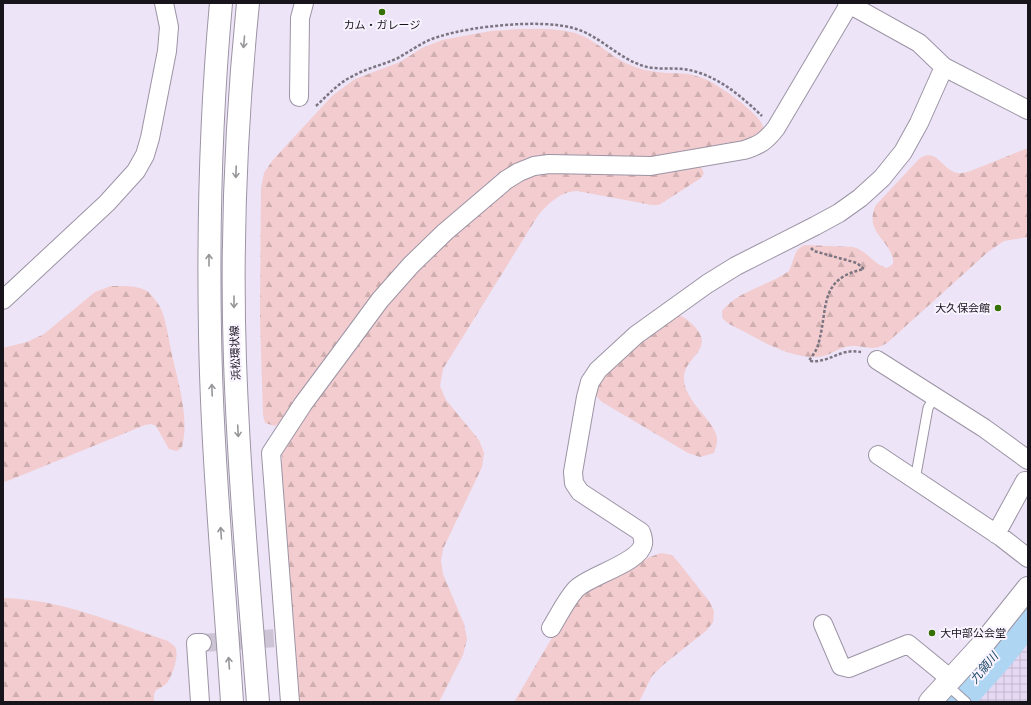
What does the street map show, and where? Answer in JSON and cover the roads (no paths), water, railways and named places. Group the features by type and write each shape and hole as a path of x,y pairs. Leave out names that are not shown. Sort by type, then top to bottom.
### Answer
{"main road":[{"path":"221,3 215,76 211,157 209,238 210,334 213,423 232,702"},
{"name":"浜松環状線","path":"248,3 241,75 236,156 234,319 238,441 258,702"},
{"path":"930,702 957,692 984,643 1028,588"}],"street":[{"path":"3,300 107,203 136,171 145,155 150,138 167,51 169,27 164,3"},
{"path":"299,97 300,18 304,3"},
{"path":"290,702 280,638 271,453 303,404 380,300 411,265 451,227 506,180 519,172 534,166 549,164 639,166 662,164 744,150 757,146 768,138 776,128 849,3 919,43 944,67 1028,110"},
{"path":"551,628 570,596 576,589 583,583 628,561 639,552 643,545 641,532 588,498 580,492 574,483 573,472 586,397 590,382 598,370 636,336 707,284 736,266 798,235 844,209 860,198 882,178 912,138 944,67"},
{"path":"877,360 984,428 1028,460"},
{"path":"878,455 996,534 1028,558"},
{"path":"996,534 1025,481"},
{"path":"823,624 841,666 849,668 908,644 957,692"},
{"path":"200,702 196,643 202,643"}],"lane":[{"path":"915,480 928,408 935,396"}],"waterway":[{"name":"九領川","path":"955,702 998,654 1028,616"}],"tunnel":[{"path":"202,643 276,638"}],"place":[{"name":"カム・ガレージ","path":"382,12"},
{"name":"大久保会館","path":"998,308"},
{"name":"大中部公会堂","path":"932,633"}]}
